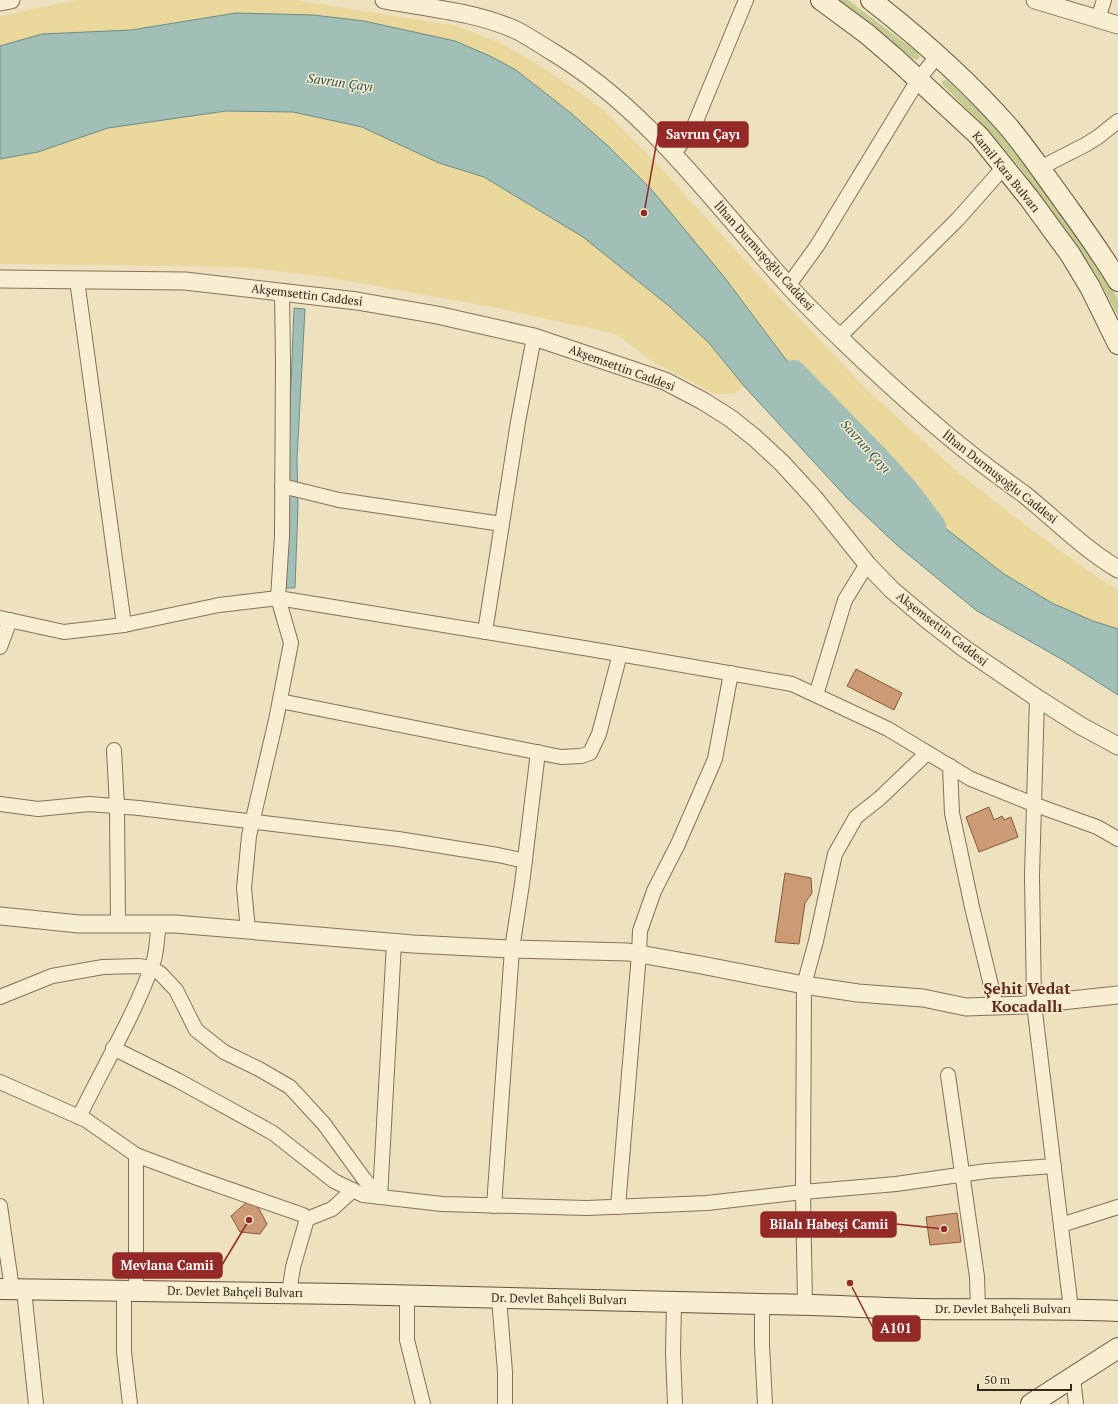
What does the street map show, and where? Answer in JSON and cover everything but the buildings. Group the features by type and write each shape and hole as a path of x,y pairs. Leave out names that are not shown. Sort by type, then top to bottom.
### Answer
{"main road":[{"name":"Kamil Kara Bulvarı","path":"822,0 867,34 979,136 1029,198 1070,254 1090,287 1118,344"},
{"path":"871,0 938,55 1007,126 1040,168 1097,248 1118,281"},
{"name":"Dr. Devlet Bahçeli Bulvarı","path":"12,1289 289,1293 805,1304 978,1310 1071,1309 1118,1312"},
{"path":"1056,1404 1069,1396 1118,1348"},
{"path":"1032,1404 1074,1391 1118,1363"}],"street":[{"path":"0,2 11,0"},
{"name":"İlhan Durmuşoğlu Caddesi","path":"384,0 478,18 518,31 566,60 611,93 630,110 673,155 788,286 840,337 940,430 1118,569"},
{"path":"673,155 694,126 746,0"},
{"path":"1036,0 1118,26"},
{"path":"1098,19 1104,0"},
{"path":"788,286 816,246 918,80 938,55"},
{"path":"1040,168 1084,145 1118,121"},
{"path":"840,337 958,219 1004,167"},
{"name":"Akşemsettin Caddesi","path":"0,279 185,281 282,291 357,301 437,315 534,337 665,381 703,401 730,418 755,438 782,463 815,500 867,564 892,590 930,622 970,653 1036,698 1081,726 1118,746"},
{"path":"77,280 124,625"},
{"path":"248,930 244,888 249,836 292,642 278,598 282,536 282,291"},
{"path":"485,632 518,422 534,337"},
{"path":"282,486 339,500 502,524"},
{"path":"816,696 845,600 867,564"},
{"path":"0,647 5,619 64,632 124,625 219,605 278,598 731,673 792,684 888,729 971,779 1033,804 1097,827 1118,839"},
{"path":"280,701 561,757 581,756 590,753 599,734 620,654"},
{"path":"618,1207 640,931 654,891 678,844 715,759 731,673"},
{"path":"1036,698 1032,876 1034,1004 1071,1309"},
{"path":"114,750 117,806 118,924"},
{"path":"494,1206 512,949 525,861 538,752"},
{"path":"805,1304 803,1192 804,985 816,941 835,854 856,817 880,798 927,753"},
{"path":"950,766 952,813 972,907 996,1006"},
{"path":"0,804 38,809 89,804 220,817 398,839 498,855 525,861"},
{"path":"0,916 79,924 175,924 394,942 512,949 628,952 804,985 858,993 922,998 966,1007 1034,1004 1118,995"},
{"path":"79,1117 133,1010 154,959 159,924"},
{"path":"380,1197 394,942"},
{"path":"0,997 52,976 103,968 139,966 150,968 160,973 176,990 196,1030 224,1052 259,1069 290,1087 324,1124 364,1179 380,1197"},
{"path":"113,1048 179,1081 273,1133 334,1180 364,1195 442,1204 587,1208 618,1207 707,1203 803,1192 896,1184 987,1171 1054,1166"},
{"path":"948,1075 977,1277 978,1310"},
{"path":"0,1082 86,1120 136,1155 207,1182 303,1215 307,1219"},
{"path":"130,1404 124,1352 130,1291 136,1155"},
{"path":"307,1219 332,1209 353,1190"},
{"path":"0,1206 12,1289 36,1404"},
{"path":"1061,1225 1118,1208"},
{"path":"289,1293 293,1267 307,1219"},
{"path":"407,1296 408,1340 423,1404"},
{"path":"498,1298 505,1372 505,1404"},
{"path":"674,1302 672,1353 675,1404"},
{"path":"762,1304 762,1345 765,1404"}],"green space":[{"path":"837,0 848,0 918,53 920,57 917,60 912,58"},
{"path":"947,80 1000,131 1070,224 1095,260 1113,290 1118,300 1118,316 1095,273 1021,169 989,131 942,84 942,81"}],"sand":[{"path":"78,0 295,0 457,26 500,43 542,67 605,111 657,164 760,277 866,389 961,475 1034,532 1101,580 1118,590 1118,629 1093,621 1052,603 1004,574 945,528 900,488 856,442 784,357 725,278 651,189 609,147 455,41 415,33 236,13 131,30 42,34 0,46 0,16"},
{"path":"226,111 293,112 362,127 439,163 484,177 583,237 669,306 709,343 744,386 735,393 717,395 653,362 616,334 492,307 327,277 252,268 0,264 0,159 38,152 108,128"}],"water":[{"path":"236,13 313,15 364,21 455,41 490,56 516,70 572,114 609,147 651,189 725,278 784,357 856,442 900,488 945,528 1004,574 1052,603 1093,621 1118,629 1118,695 1063,660 977,611 898,546 847,498 744,386 709,343 669,306 583,237 484,177 439,163 362,127 293,112 226,111 108,128 38,152 0,159 0,46 42,34 131,30"},
{"path":"294,308 305,309 297,459 298,506 295,588 283,588"}],"waterway":[{"name":"Savrun Çayı","path":"794,371 907,489 935,526"}],"place":[{"name":"Savrun Çayı","path":"644,213"},
{"name":"Mevlana Camii","path":"249,1220"},
{"name":"Bilalı Habeşi Camii","path":"944,1229"},
{"name":"A101","path":"850,1283"}],"district":[{"name":"Şehit Vedat Kocadallı","path":"1027,997"}]}
